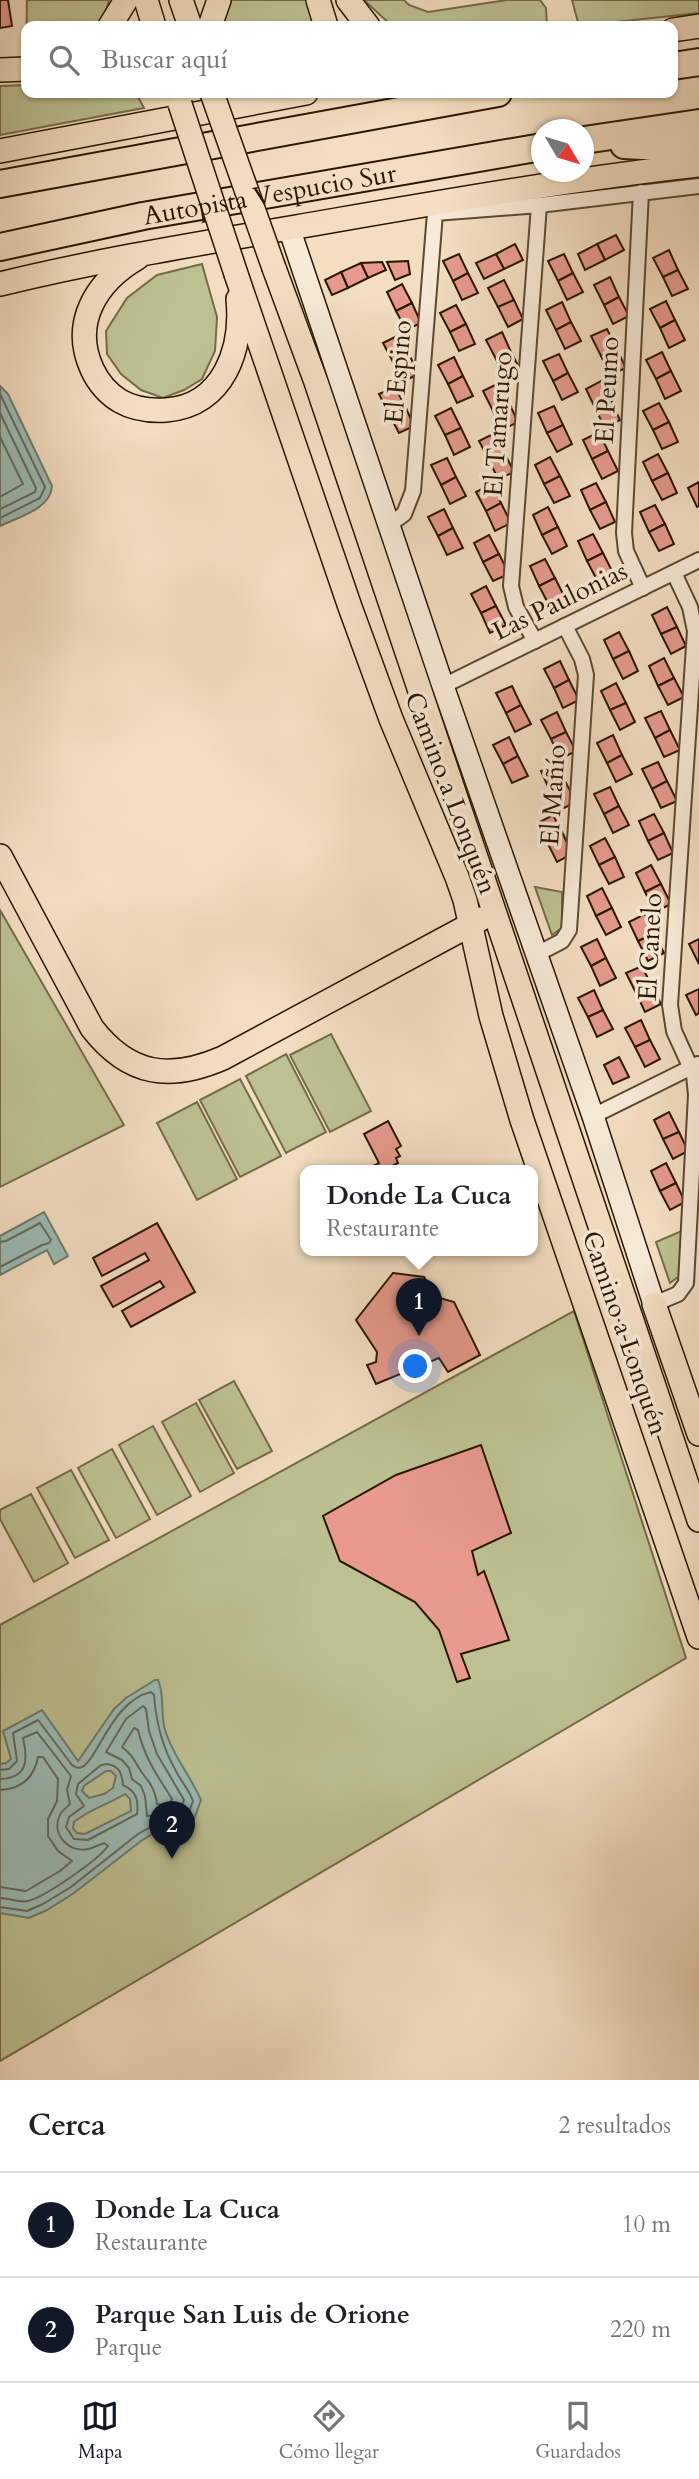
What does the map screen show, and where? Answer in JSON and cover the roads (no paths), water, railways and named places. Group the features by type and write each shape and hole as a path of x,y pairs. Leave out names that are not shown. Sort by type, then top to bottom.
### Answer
{"highway":[{"path":"678,65 699,62"},
{"path":"0,184 471,98"},
{"path":"594,139 699,123"},
{"path":"594,142 699,149"},
{"name":"Autopista Vespucio Sur","path":"0,247 143,216 531,149"}],"main road":[{"path":"113,21 126,0"},
{"path":"146,0 152,21"},
{"path":"181,0 188,21"},
{"path":"212,21 219,0"},
{"path":"318,0 324,21"},
{"path":"348,0 364,21"},
{"path":"678,29 699,26"},
{"path":"0,70 21,69"},
{"name":"Camino a Lonquén","path":"177,98 350,607 391,719 457,877 491,1016 537,1165"},
{"name":"Camino a Lonquén","path":"214,98 316,382 699,1520"},
{"path":"0,150 268,98"},
{"path":"0,284 143,254 380,212 699,164"},
{"path":"380,212 435,213"},
{"path":"143,254 114,273 97,294 87,313 84,334 89,362 101,385 118,400 143,410 186,407 219,384 230,364 237,342 239,312 236,276"},
{"path":"0,856 92,1028 123,1058 156,1072 182,1072 223,1058 494,913"},
{"name":"Camino a Lonquén","path":"538,1167 699,1637"},
{"path":"654,1304 699,1434"}],"street":[{"path":"435,213 539,205 699,186"},
{"name":"El Peumo","path":"641,192 624,533 626,551 643,588"},
{"name":"El Tamarugo","path":"535,641 516,607 511,586 539,205"},
{"name":"El Espino","path":"389,525 404,514 413,491 435,213"},
{"name":"Camino a Lonquén","path":"289,228 443,686 593,1116 654,1304"},
{"name":"Las Paulonias","path":"443,686 699,560"},
{"name":"El Canelo","path":"654,1304 678,1294 686,1283 696,1089 695,1066 674,1031 670,1005 695,625 690,607 674,573"},
{"name":"El Mañío","path":"537,954 562,941 569,930 586,675 582,659 565,626"},
{"path":"593,1116 695,1066"}],"water":[{"path":"0,386 8,394 52,486 46,501 40,506 0,526"},
{"path":"44,1212 68,1256 54,1264 47,1250 0,1275 0,1236"},
{"path":"158,1680 165,1730 201,1800 193,1822 175,1831 156,1832 141,1841 74,1893 47,1910 29,1918 0,1913 0,1764 11,1759 3,1731 42,1710 78,1761 114,1709 126,1698","holes":["106,1771 111,1771 116,1776 113,1788 89,1798 82,1791 84,1786","125,1794 130,1799 131,1811 85,1834 77,1833 73,1828 74,1822 80,1818"]}],"place":[{"name":"Donde La Cuca","path":"419,1336"},
{"name":"Parque San Luis de Orione","path":"172,1859"}]}
